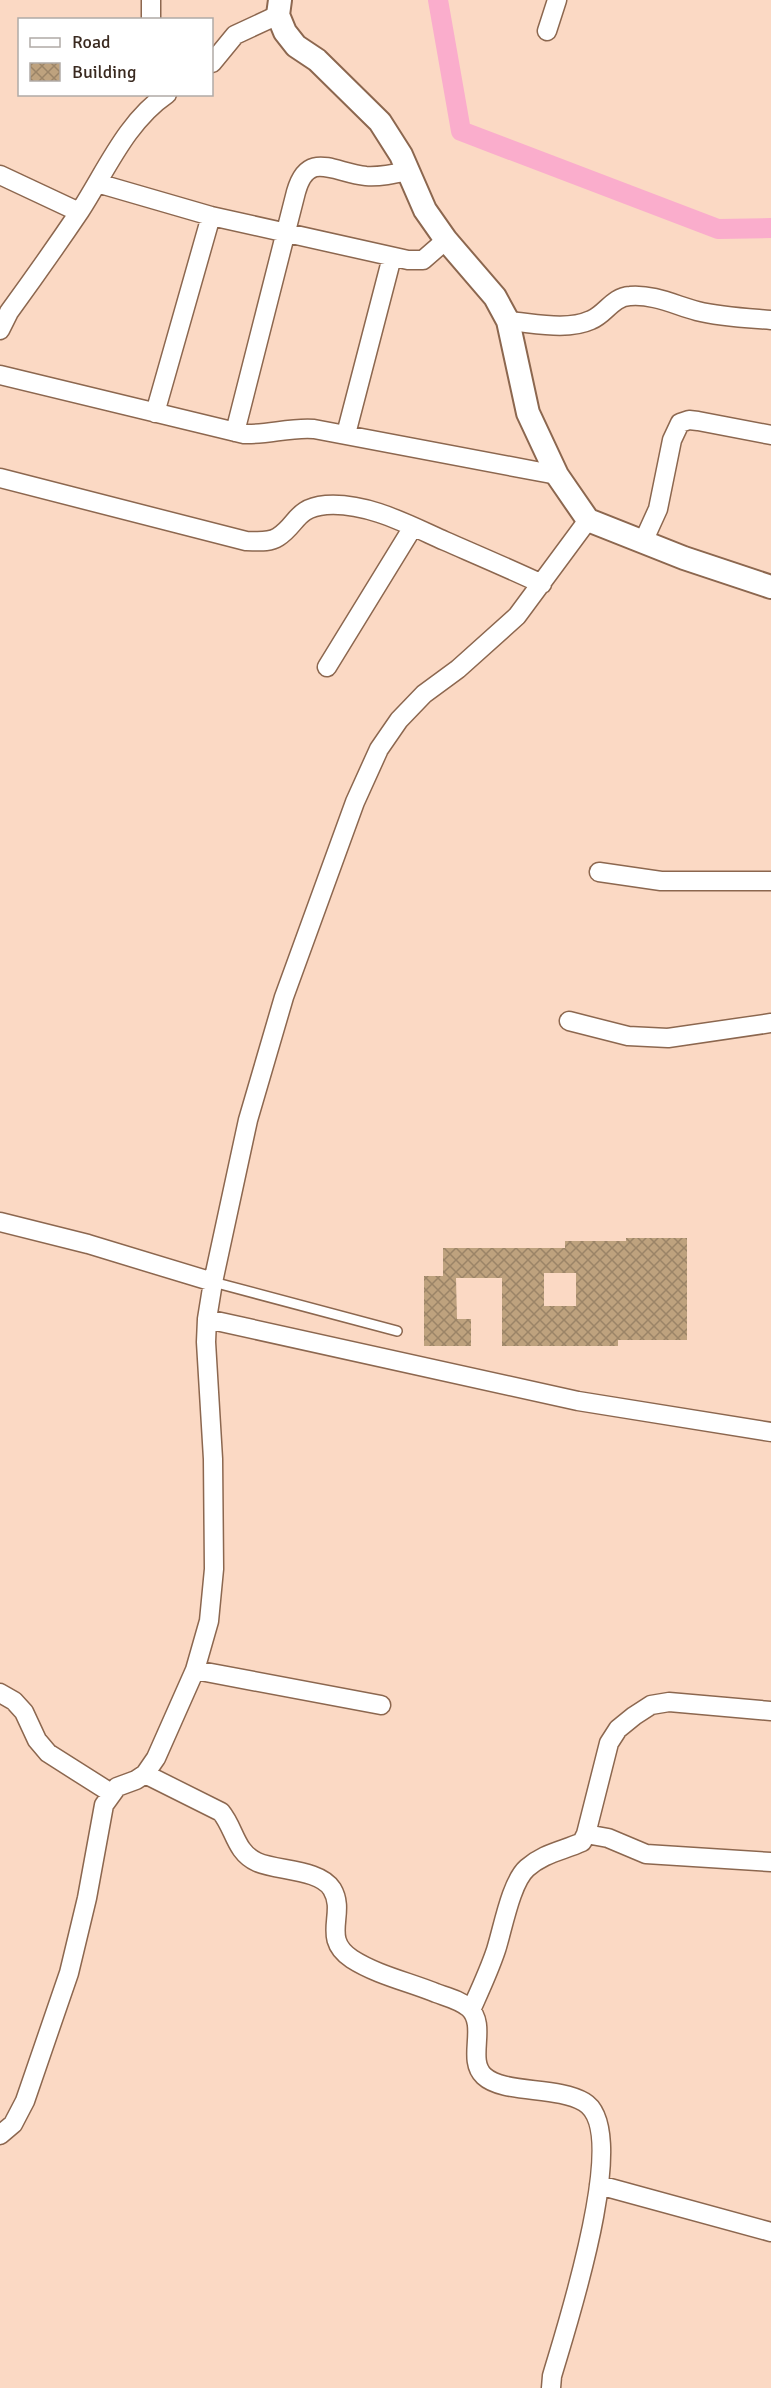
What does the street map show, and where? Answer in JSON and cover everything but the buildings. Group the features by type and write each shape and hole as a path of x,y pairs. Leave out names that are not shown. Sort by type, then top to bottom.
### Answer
{"street":[{"path":"151,18 152,0"},
{"path":"547,31 557,0"},
{"path":"213,62 235,35 279,8 285,32 296,46 317,60 380,122 401,154 425,210 446,240 495,297 508,321 528,413 557,475 588,520 771,587"},
{"path":"0,330 8,299 79,212 148,102 162,96"},
{"path":"234,432 298,182 308,168 318,166 369,176 408,171"},
{"path":"0,175 79,212"},
{"path":"98,183 211,216 392,258 423,260 446,240"},
{"path":"155,413 211,216"},
{"path":"346,434 392,258"},
{"path":"508,321 552,324 583,323 600,315 617,300 626,296 640,296 714,314 771,320"},
{"path":"0,375 234,432 256,435 301,428 346,434 557,475"},
{"path":"643,542 658,509 672,440 680,423 689,420 698,421 771,435"},
{"path":"0,478 246,541 264,542 277,538 297,515 312,508 326,505 343,506 378,513 542,584"},
{"path":"0,2135 13,2124 25,2101 69,1972 87,1898 104,1805 117,1787 136,1780 144,1774 163,1746 170,1723 195,1670 209,1621 214,1569 213,1459 206,1342 207,1319 248,1120 284,997 356,802 379,749 399,720 424,694 458,669 517,616 588,520"},
{"path":"327,667 413,527"},
{"path":"599,872 660,881 771,881"},
{"path":"569,1021 628,1036 668,1038 771,1023"},
{"path":"0,1222 88,1244 213,1282"},
{"path":"207,1319 578,1401 771,1432"},
{"path":"195,1670 381,1706"},
{"path":"0,1693 14,1701 24,1712 37,1740 48,1753 111,1793"},
{"path":"471,2010 496,1950 516,1887 525,1869 555,1850 582,1842 609,1743 618,1729 651,1705 669,1702 771,1711"},
{"path":"144,1774 221,1812 238,1846 247,1857 256,1862 316,1877 332,1888 336,1899 334,1934 339,1947 350,1958 364,1966 454,2000 471,2010 477,2024 478,2066 483,2076 506,2085 554,2091 571,2096 586,2103 594,2112 599,2126 601,2147 599,2186 591,2230 552,2376 551,2388"},
{"path":"586,1834 608,1838 646,1854 771,1862"},
{"path":"599,2186 771,2232"}],"lane":[{"path":"213,1282 397,1331"}],"waterway":[{"path":"438,0 461,131 718,229 771,228"}]}
